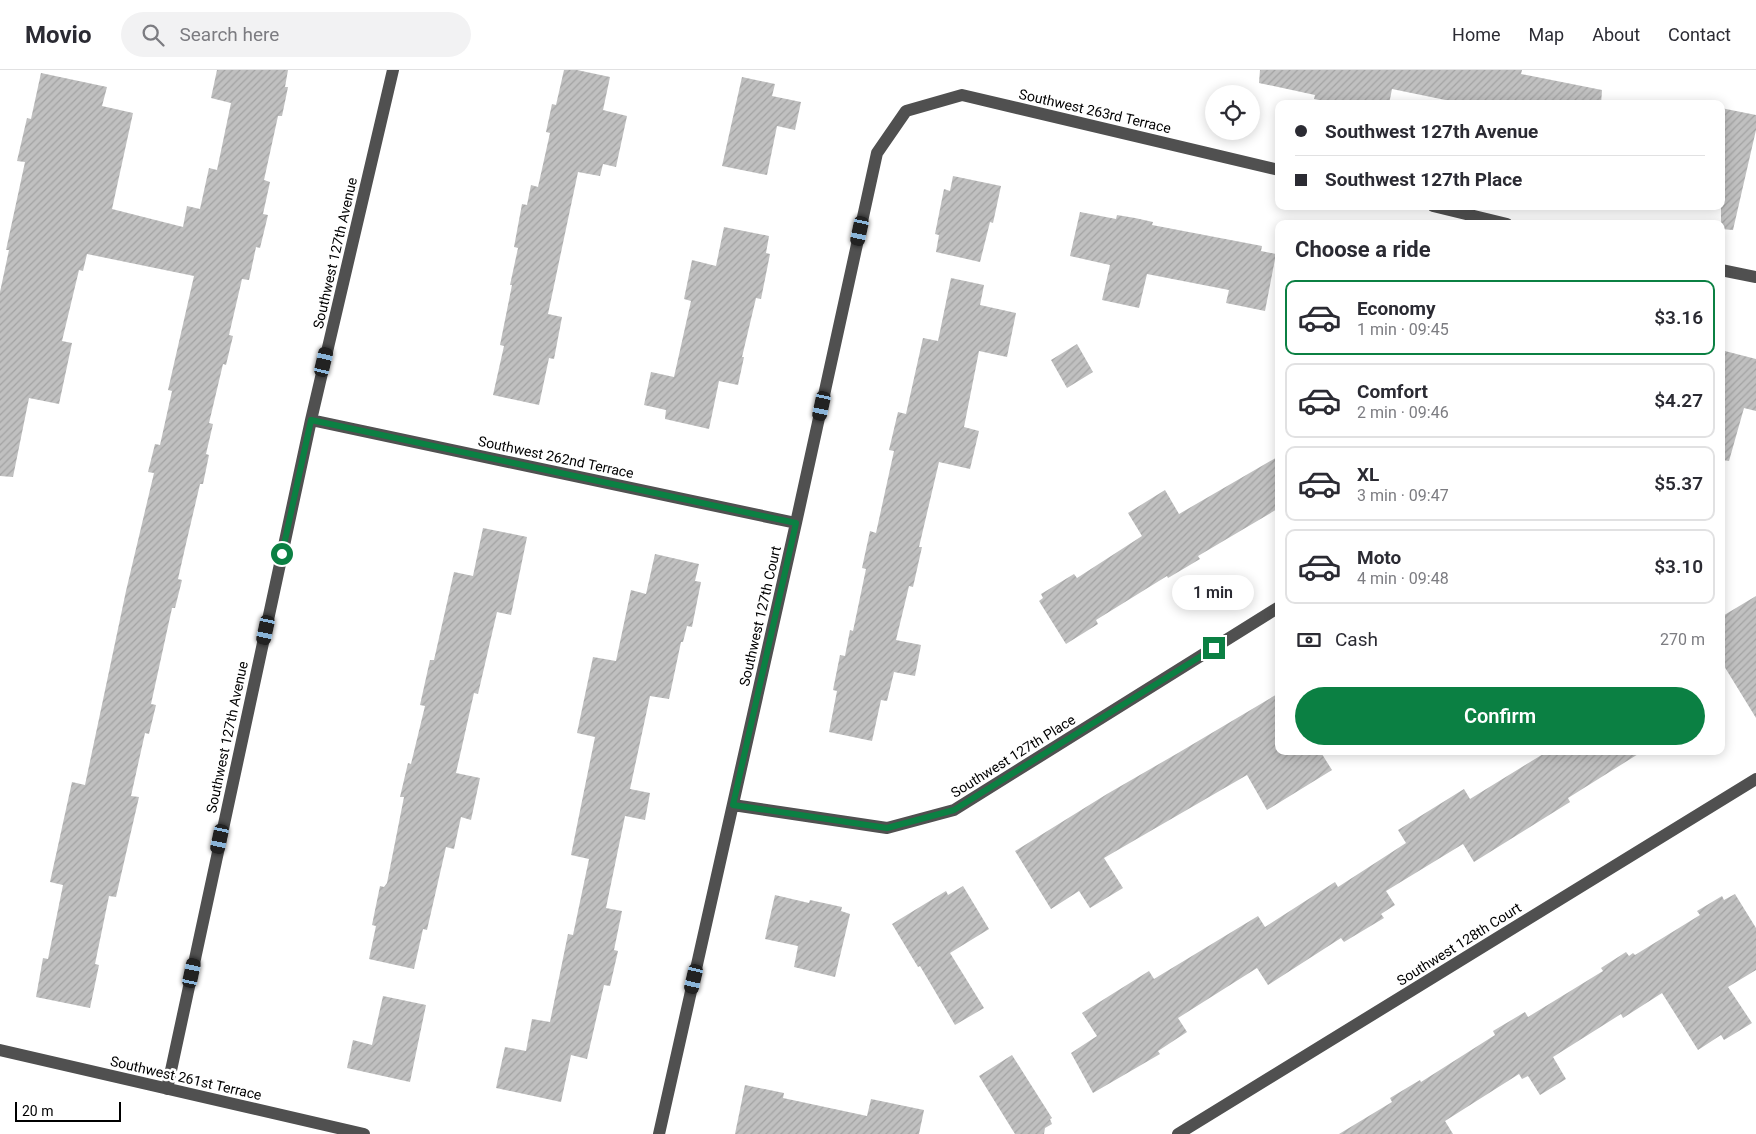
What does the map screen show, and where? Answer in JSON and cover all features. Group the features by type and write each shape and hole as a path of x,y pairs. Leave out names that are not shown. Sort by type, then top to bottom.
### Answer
{"street":[{"name":"Southwest 127th Avenue","path":"167,1089 311,420 393,70"},
{"name":"Southwest 263rd Terrace","path":"906,111 962,96 1275,169"},
{"name":"Southwest 127th Court","path":"659,1134 877,152 906,111"},
{"path":"1449,210 1491,220"},
{"path":"1725,271 1756,277"},
{"name":"Southwest 262nd Terrace","path":"311,420 796,523"},
{"name":"Southwest 127th Place","path":"733,805 887,828 954,810 1275,609"},
{"name":"Southwest 128th Court","path":"1178,1134 1756,780"},
{"name":"Southwest 261st Terrace","path":"0,1050 364,1134"}],"building":[{"path":"217,70 288,70 285,87 288,87 282,116 278,116 264,180 270,182 263,214 268,215 260,248 256,247 249,280 242,279 229,335 233,336 226,365 223,364 209,423 213,424 206,454 209,455 185,548 178,579 182,580 175,608 172,608 151,704 156,705 149,734 145,733 131,796 139,797 116,897 109,896 95,964 99,965 90,1008 36,997 43,958 48,959 63,885 50,882 72,782 85,785 126,591 154,473 148,472 155,444 160,445 172,391 168,390 194,276 87,254 83,271 79,270 62,341 72,343 59,404 29,398 13,477 0,476 0,292 9,250 6,250 25,162 17,161 27,118 31,119 41,73 107,87 102,106 133,113 112,209 183,227 187,206 200,209 209,168 217,170 231,103 211,98"},
{"path":"564,70 577,70 610,77 603,110 627,116 616,167 603,164 600,176 578,172 548,314 562,317 554,359 549,358 539,405 493,395 504,346 500,345 518,248 514,247 522,204 527,205 531,185 538,187 550,133 546,132 552,104 556,105"},
{"path":"1260,70 1522,70 1521,74 1602,90 1601,100 1446,100 1392,89 1390,100 1319,100 1314,99 1315,95 1259,83"},
{"path":"742,77 775,84 772,96 801,102 795,130 777,126 767,175 722,166"},
{"path":"1725,109 1756,115 1756,130 1733,230 1725,229 1725,220 1721,220 1721,210 1725,210"},
{"path":"953,176 1001,186 993,223 990,222 980,262 936,252 939,235 935,234 944,189 950,191"},
{"path":"1080,212 1116,219 1117,215 1135,218 1153,222 1152,225 1262,246 1261,251 1275,254 1275,259 1265,311 1226,303 1229,290 1147,274 1139,308 1102,300 1110,265 1070,256"},
{"path":"724,227 769,236 766,253 770,254 761,299 756,298 742,357 744,357 738,385 719,381 709,429 665,419 666,410 644,405 651,372 674,377 691,301 684,299 692,260 716,266"},
{"path":"951,278 984,285 980,305 1016,313 1007,357 979,351 964,427 979,431 970,469 939,462 919,547 922,547 913,587 909,586 896,640 921,645 915,676 894,672 887,701 881,700 872,741 829,732 837,691 833,690 840,655 845,656 850,630 853,631 866,569 862,568 870,531 876,533 894,451 889,450 898,412 906,414 923,338 938,341"},
{"path":"1077,344 1093,372 1067,388 1051,360"},
{"path":"1725,351 1756,359 1756,411 1744,408 1729,461 1725,460"},
{"path":"1275,458 1275,510 1198,556 1200,559 1168,578 1167,576 1096,620 1098,624 1066,644 1039,601 1043,598 1041,594 1074,574 1077,578 1142,536 1128,513 1165,490 1179,514"},
{"path":"483,528 527,537 511,615 497,612 478,694 474,693 456,773 480,778 471,820 461,817 454,849 446,847 427,930 423,929 414,969 369,959 376,926 372,925 380,886 384,887 387,883 404,797 400,797 408,763 411,764 425,706 420,705 430,660 434,660 454,572 473,576"},
{"path":"655,554 699,564 695,581 701,582 692,627 687,626 683,642 681,642 669,699 650,696 630,789 650,793 645,820 625,816 606,908 622,911 614,950 618,951 610,986 604,985 587,1059 571,1055 561,1102 496,1088 505,1047 526,1051 532,1019 550,1022 568,934 573,935 589,859 571,855 595,737 577,733 593,657 616,661 631,590 646,594"},
{"path":"1756,596 1756,718 1725,668 1725,615"},
{"path":"1275,695 1275,755 1323,755 1332,770 1267,810 1247,775 1104,858 1123,888 1090,908 1079,891 1051,909 1015,851"},
{"path":"1542,755 1637,755 1568,798 1570,802 1474,862 1463,844 1386,891 1395,905 1381,914 1384,918 1344,942 1341,938 1268,985 1257,968 1178,1018 1187,1032 1158,1051 1160,1054 1093,1093 1071,1053 1097,1036 1082,1013 1149,971 1154,979 1258,916 1265,927 1335,882 1338,887 1406,843 1398,830 1464,789 1470,799"},
{"path":"963,886 989,929 950,953 984,1008 955,1025 920,966 918,967 892,924 946,891 948,895"},
{"path":"1735,894 1756,928 1756,970 1728,987 1752,1023 1724,1040 1721,1035 1698,1050 1662,993 1623,1018 1621,1014 1553,1057 1566,1079 1540,1095 1528,1076 1522,1079 1519,1074 1445,1121 1453,1134 1339,1134 1392,1102 1390,1098 1420,1080 1421,1082 1495,1035 1493,1031 1525,1012 1528,1017 1603,971 1601,968 1626,952 1629,956 1633,953 1635,955 1700,915 1697,911 1722,896 1724,900"},
{"path":"775,895 809,903 810,900 842,907 841,911 850,914 835,977 794,967 798,946 765,939"},
{"path":"383,996 426,1005 410,1082 347,1068 353,1040 372,1045"},
{"path":"1012,1055 1052,1118 1050,1119 1052,1124 1045,1128 1044,1134 1015,1134 979,1076"},
{"path":"745,1085 784,1093 783,1098 867,1116 871,1099 924,1110 919,1134 735,1134"}],"route":[{"path":"282,554 311,420 796,523 733,805 887,828 954,810 1214,648"}]}
